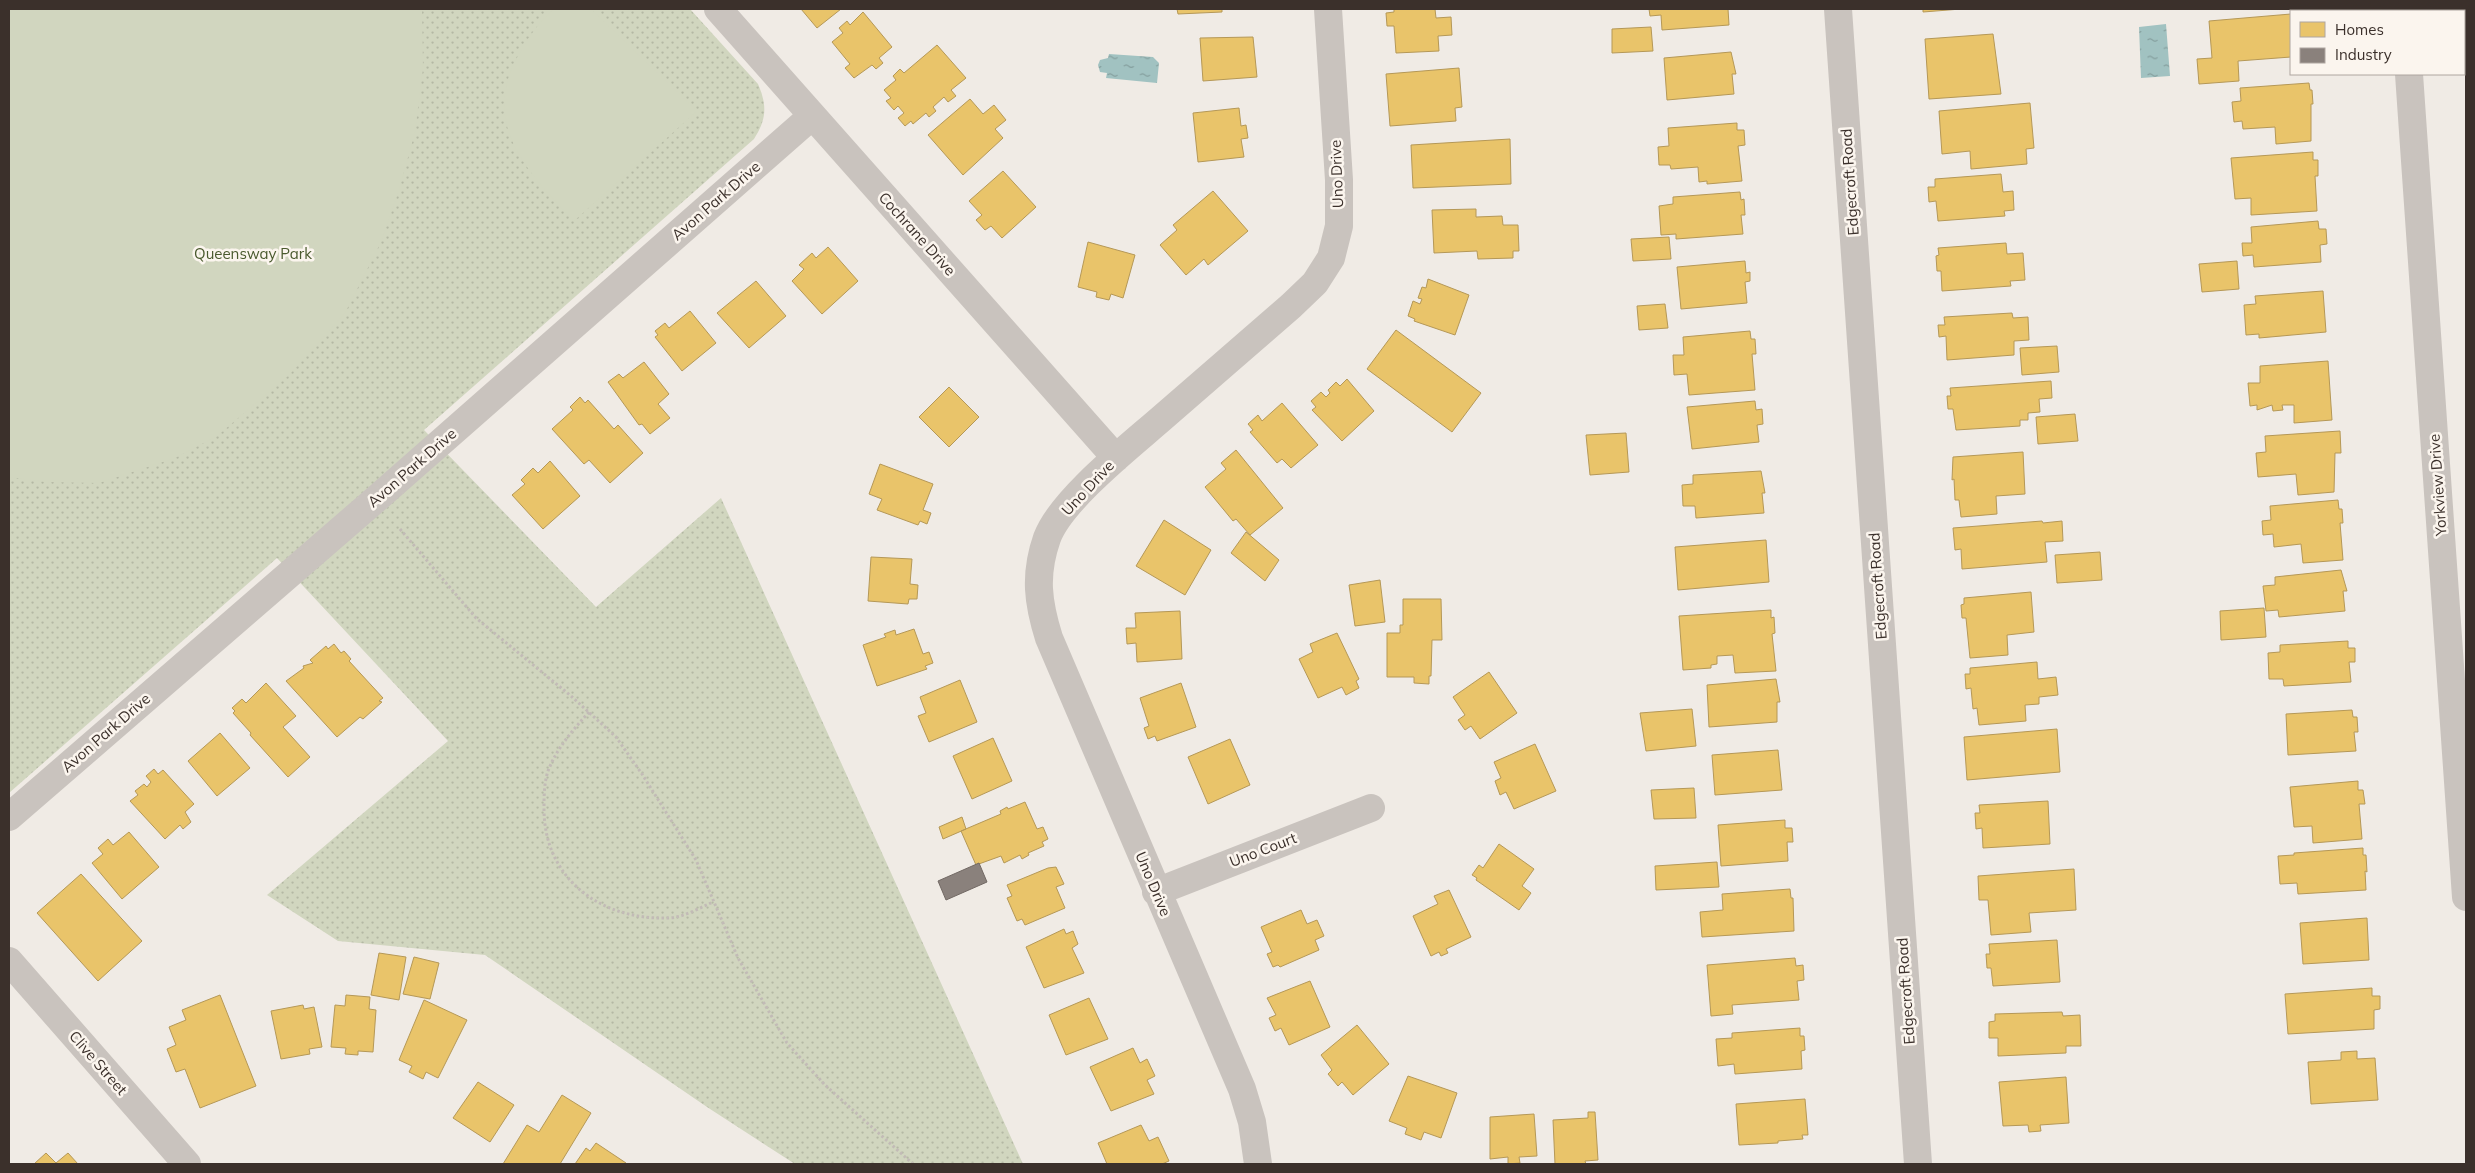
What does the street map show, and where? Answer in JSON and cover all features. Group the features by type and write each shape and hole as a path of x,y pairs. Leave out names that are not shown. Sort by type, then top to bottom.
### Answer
{"street":[{"name":"Cochrane Drive","path":"718,9 1116,458"},
{"name":"Uno Drive","path":"1258,1164 1252,1122 1242,1089 1053,648 1039,606 1038,572 1048,537 1071,502 1116,458 1291,306 1315,283 1331,258 1338,226 1339,180 1328,9"},
{"name":"Edgecroft Road","path":"1838,9 1918,1164"},
{"name":"Yorkview Drive","path":"2410,75 2466,897"},
{"name":"Avon Park Drive","path":"9,817 375,500 812,116"},
{"name":"Uno Court","path":"1156,892 1371,808"},
{"name":"Clive Street","path":"9,961 187,1164"}],"path":[{"path":"400,529 476,618 589,712 616,737 642,774 696,860 738,958 787,1043 825,1085 913,1164"},
{"path":"589,712 566,738 548,773 544,798 544,830 559,866 573,885 587,896 601,906 621,913 669,918 682,915 714,902"}],"green space":[{"name":"Queensway Park","path":"9,9 690,9 758,84 763,99 764,112 761,125 754,139 424,430 596,607 721,498 1023,1164 795,1164 707,1107 485,955 338,941 267,895 448,741 277,558 9,793"},
{"path":"9,9 422,9 423,68 415,132 399,190 381,242 345,313 289,375 217,436 175,458 99,483 46,482 9,477"},
{"path":"554,9 591,9 697,111 574,221 540,184 514,145 507,125 504,103 508,79 519,54 539,24"}],"water":[{"path":"2166,24 2170,76 2141,78 2139,27"},
{"path":"1109,54 1153,57 1159,63 1157,83 1106,78 1107,73 1100,72 1098,65 1100,60 1108,58"}],"building: Homes":[{"path":"801,9 841,9 817,28"},
{"path":"1177,9 1222,9 1222,12 1178,14"},
{"path":"1394,9 1435,9 1436,18 1451,17 1452,35 1438,36 1439,51 1396,53 1394,26 1387,26 1386,13 1394,12"},
{"path":"1649,9 1728,9 1729,25 1662,30 1661,15 1650,16"},
{"path":"1923,9 1961,9 1923,12"},
{"path":"863,12 892,47 879,58 883,63 876,69 872,65 854,78 845,68 850,64 832,42 843,33 839,28 847,21 850,25"},
{"path":"2290,14 2290,57 2238,61 2239,81 2199,84 2197,59 2212,58 2209,21"},
{"path":"1651,27 1653,51 1612,53 1612,29"},
{"path":"1993,34 2001,94 1929,99 1925,39"},
{"path":"1253,37 1257,77 1203,81 1200,38"},
{"path":"937,45 966,78 951,90 956,96 948,102 944,97 933,107 936,111 929,117 926,113 913,124 911,121 905,126 898,118 904,113 898,106 894,110 886,101 891,98 884,90 896,80 893,76 900,69 904,73"},
{"path":"1731,52 1736,74 1732,74 1734,94 1667,100 1664,58"},
{"path":"1459,68 1462,107 1455,108 1456,121 1390,126 1386,74"},
{"path":"2309,83 2310,90 2312,90 2313,104 2311,104 2311,141 2276,144 2275,127 2243,129 2242,121 2234,122 2232,102 2241,101 2240,88"},
{"path":"970,99 983,114 994,105 1006,120 995,129 1003,138 963,175 928,135"},
{"path":"2030,103 2034,148 2026,149 2027,164 1971,169 1970,151 1942,154 1939,111"},
{"path":"1239,108 1241,126 1246,125 1248,138 1241,139 1244,157 1198,162 1193,113"},
{"path":"1737,123 1737,130 1744,130 1745,145 1738,146 1742,181 1707,184 1707,181 1699,182 1698,167 1671,169 1670,165 1659,165 1658,147 1669,146 1668,128"},
{"path":"1510,139 1511,184 1413,188 1411,145"},
{"path":"2313,152 2313,160 2318,160 2318,176 2315,176 2317,211 2251,215 2251,198 2235,199 2231,158"},
{"path":"1003,171 1036,207 1002,238 991,226 985,230 976,220 982,215 969,201"},
{"path":"2001,174 2003,192 2013,191 2014,210 2004,211 2005,216 1938,221 1936,201 1929,202 1928,187 1935,187 1935,179"},
{"path":"1213,191 1248,231 1208,265 1204,259 1186,275 1160,245 1177,230 1173,225"},
{"path":"1740,192 1741,200 1744,199 1745,215 1741,215 1743,234 1676,239 1676,234 1661,235 1659,206 1673,204 1673,197"},
{"path":"1476,209 1476,217 1502,216 1503,225 1518,225 1519,251 1513,251 1513,258 1478,259 1477,251 1434,253 1432,210"},
{"path":"2318,221 2319,229 2326,229 2327,244 2320,245 2321,262 2254,267 2253,255 2243,256 2242,243 2252,243 2251,227"},
{"path":"1669,237 1671,259 1633,261 1631,239"},
{"path":"1088,242 1135,255 1123,298 1111,294 1109,300 1096,297 1097,292 1078,287"},
{"path":"2006,243 2007,254 2023,253 2025,280 2010,281 2011,286 1942,291 1941,271 1937,271 1936,256 1939,255 1938,248"},
{"path":"828,247 858,281 822,314 792,281 804,269 799,265 812,253 816,258"},
{"path":"1745,261 1746,273 1750,272 1750,281 1745,282 1747,303 1681,309 1677,267"},
{"path":"2237,261 2239,289 2202,292 2199,264"},
{"path":"1428,279 1469,295 1455,335 1414,321 1415,319 1408,316 1413,301 1420,304 1422,299 1418,298 1422,287 1426,288"},
{"path":"756,281 786,316 749,348 717,313"},
{"path":"2323,291 2326,332 2259,338 2259,334 2246,335 2244,305 2256,304 2255,296"},
{"path":"1665,304 1668,328 1639,330 1637,306"},
{"path":"690,311 716,343 682,371 655,337 658,335 655,331 665,323 669,328"},
{"path":"2012,313 2013,318 2028,317 2029,340 2014,341 2014,355 1947,360 1946,336 1939,337 1938,325 1945,325 1944,317"},
{"path":"1396,330 1481,393 1452,432 1367,369"},
{"path":"1750,331 1751,339 1755,339 1756,354 1752,354 1755,390 1689,395 1687,374 1674,375 1673,355 1684,355 1683,337"},
{"path":"2057,346 2059,372 2022,375 2020,348"},
{"path":"2328,361 2332,420 2294,423 2294,405 2282,405 2283,410 2273,411 2272,405 2257,410 2257,405 2250,406 2248,383 2260,383 2260,366"},
{"path":"644,362 669,394 658,404 670,418 650,434 642,424 639,425 608,382 619,374 623,378"},
{"path":"1347,379 1374,411 1342,441 1312,410 1316,407 1311,401 1321,392 1326,397 1330,393 1328,390 1336,382 1340,386"},
{"path":"2051,381 2052,398 2039,399 2040,412 2028,413 2028,420 2020,420 2020,426 1956,430 1953,409 1948,409 1947,396 1951,396 1950,388"},
{"path":"949,387 979,417 949,447 919,417"},
{"path":"580,397 585,403 588,400 614,429 618,425 643,453 610,483 589,460 584,464 552,429 573,410 570,407"},
{"path":"1755,401 1756,410 1762,409 1763,424 1757,425 1759,442 1692,449 1687,407"},
{"path":"1282,403 1318,445 1291,468 1282,459 1277,463 1250,432 1253,430 1248,424 1258,415 1262,421"},
{"path":"2075,414 2078,441 2038,444 2036,417"},
{"path":"2340,431 2341,453 2335,453 2334,492 2298,495 2296,474 2258,477 2256,453 2266,452 2265,436"},
{"path":"1626,433 1629,472 1590,475 1586,435"},
{"path":"1236,450 1283,508 1250,535 1236,519 1233,521 1205,487 1226,469 1221,463"},
{"path":"2023,452 2025,494 1996,496 1997,514 1961,517 1959,500 1955,500 1954,479 1952,480 1953,457"},
{"path":"550,461 580,496 543,529 512,495 525,484 521,480 533,468 538,473"},
{"path":"880,464 933,484 923,510 931,513 927,524 920,521 918,525 877,510 882,499 869,494"},
{"path":"1761,471 1765,493 1762,493 1764,513 1696,518 1695,506 1683,506 1682,485 1693,484 1693,475"},
{"path":"2338,500 2339,509 2342,509 2343,523 2340,523 2343,560 2303,563 2301,544 2274,547 2273,534 2263,535 2262,521 2271,520 2270,506"},
{"path":"1164,520 1211,550 1185,595 1136,566"},
{"path":"2042,521 2043,523 2062,521 2063,541 2045,542 2047,562 1962,569 1961,549 1955,550 1953,528"},
{"path":"1246,532 1279,560 1265,581 1231,553"},
{"path":"1766,540 1769,582 1678,590 1675,547"},
{"path":"2100,552 2102,580 2057,583 2055,555"},
{"path":"871,557 912,559 910,584 918,585 917,599 909,599 908,604 868,601"},
{"path":"2341,570 2347,591 2343,591 2345,611 2279,617 2278,610 2266,611 2263,586 2275,585 2275,577"},
{"path":"1380,580 1385,622 1355,626 1349,585"},
{"path":"2031,592 2034,632 2007,635 2008,655 1970,658 1966,618 1962,618 1961,605 1964,604 1964,598"},
{"path":"1403,599 1441,599 1442,640 1432,640 1429,684 1414,683 1414,677 1387,677 1387,633 1400,633 1400,625 1403,625"},
{"path":"2264,608 2266,637 2221,640 2220,611"},
{"path":"1771,610 1771,618 1774,617 1775,633 1772,634 1776,671 1735,673 1733,655 1717,656 1717,664 1711,665 1711,668 1683,670 1679,616"},
{"path":"1180,611 1182,659 1137,662 1136,643 1127,644 1126,628 1136,628 1135,613"},
{"path":"914,629 923,654 929,652 933,663 925,666 927,669 877,686 863,645 886,637 884,634 895,630 896,635"},
{"path":"1337,633 1359,679 1356,681 1359,688 1346,695 1342,687 1318,698 1299,659 1313,652 1310,644"},
{"path":"2348,641 2348,648 2355,648 2355,662 2349,662 2351,682 2284,686 2283,679 2269,679 2268,653 2280,652 2280,645"},
{"path":"334,644 341,653 344,651 351,659 349,661 383,698 379,701 382,702 363,719 360,717 337,737 286,681 304,668 303,666 313,663 310,660 326,646 328,649"},
{"path":"2037,662 2038,679 2056,677 2058,695 2039,697 2039,704 2025,705 2026,721 1979,725 1977,708 1973,709 1971,688 1966,689 1965,674 1970,674 1970,668"},
{"path":"1489,672 1517,713 1480,739 1471,726 1465,730 1458,720 1465,715 1453,697"},
{"path":"1776,679 1780,702 1777,702 1777,722 1709,727 1707,685"},
{"path":"960,680 977,722 929,742 918,716 926,713 920,697"},
{"path":"266,683 296,716 283,727 310,757 288,777 233,713 235,711 232,708 242,699 246,703"},
{"path":"1181,683 1196,727 1157,741 1155,736 1148,739 1144,728 1149,726 1140,698"},
{"path":"1692,709 1696,746 1646,751 1640,713"},
{"path":"2352,710 2353,717 2357,717 2358,732 2354,732 2356,751 2288,755 2286,714"},
{"path":"2057,729 2060,772 1967,780 1964,737"},
{"path":"220,733 250,768 217,796 188,761"},
{"path":"993,738 1012,781 972,799 953,756"},
{"path":"1230,739 1250,785 1208,804 1188,757"},
{"path":"1535,744 1556,791 1514,809 1506,792 1500,795 1495,781 1501,778 1494,762"},
{"path":"1778,750 1782,790 1715,795 1712,755"},
{"path":"154,769 158,774 163,770 194,804 185,812 191,822 183,829 180,825 165,839 130,801 138,795 135,791 144,784 147,787 151,782 146,776"},
{"path":"2358,781 2358,790 2363,790 2365,804 2359,804 2362,839 2313,843 2312,826 2294,827 2290,787"},
{"path":"1694,788 1696,818 1654,819 1651,790"},
{"path":"2048,801 2050,844 1983,848 1982,828 1976,829 1975,813 1980,813 1979,805"},
{"path":"1025,802 1037,829 1043,827 1048,839 1042,842 1044,846 1028,853 1029,855 1022,859 1020,855 1004,863 1001,856 976,865 961,831 1001,814 1000,811 1007,807 1008,809"},
{"path":"962,817 966,829 943,839 939,827"},
{"path":"1785,820 1785,828 1792,828 1793,842 1787,842 1788,861 1721,866 1718,825"},
{"path":"129,832 159,867 122,899 92,863 103,854 98,848 108,839 113,845"},
{"path":"1499,844 1534,869 1522,886 1531,893 1519,910 1476,880 1477,878 1472,875 1479,865 1483,868"},
{"path":"2363,848 2363,855 2366,855 2366,890 2298,894 2297,883 2280,884 2278,856"},
{"path":"1717,862 1719,887 1656,890 1655,866"},
{"path":"1056,867 1064,884 1056,887 1065,908 1025,925 1022,919 1017,921 1007,898 1012,896 1007,885 1048,868"},
{"path":"2074,869 2076,910 2029,913 2031,932 1991,935 1988,900 1979,900 1978,876"},
{"path":"81,874 142,941 98,981 37,913"},
{"path":"1790,889 1791,898 1793,898 1794,931 1702,937 1700,912 1723,910 1722,894"},
{"path":"1449,890 1471,937 1446,949 1448,953 1441,956 1439,952 1431,956 1413,916 1438,904 1434,896"},
{"path":"1301,910 1307,924 1317,920 1324,936 1315,940 1319,950 1280,967 1278,965 1273,967 1267,954 1272,952 1261,927"},
{"path":"2367,918 2369,960 2303,964 2300,923"},
{"path":"1064,929 1066,934 1073,931 1078,944 1072,948 1084,973 1044,988 1026,947"},
{"path":"2057,940 2060,982 1993,986 1991,968 1987,968 1986,954 1990,954 1989,944"},
{"path":"379,953 406,957 399,1000 371,995"},
{"path":"414,957 439,963 430,999 403,994"},
{"path":"1795,958 1796,966 1803,965 1804,980 1797,981 1799,1000 1732,1005 1733,1014 1711,1016 1707,965"},
{"path":"1310,981 1330,1027 1289,1045 1281,1028 1275,1031 1269,1018 1276,1015 1267,998"},
{"path":"2372,988 2372,996 2380,996 2380,1009 2374,1010 2374,1029 2288,1034 2285,994"},
{"path":"220,995 256,1086 200,1108 185,1069 176,1072 167,1049 176,1045 169,1027 186,1020 182,1010"},
{"path":"346,995 370,997 369,1009 376,1010 373,1052 358,1051 358,1055 345,1054 346,1048 331,1047 335,1005 345,1006"},
{"path":"1089,998 1108,1039 1066,1055 1049,1015"},
{"path":"424,1000 467,1020 438,1078 426,1072 423,1079 409,1072 412,1066 399,1060"},
{"path":"303,1005 304,1009 314,1007 322,1047 309,1049 310,1054 281,1059 271,1011"},
{"path":"2062,1012 2063,1016 2080,1015 2081,1046 2066,1046 2066,1053 1998,1056 1998,1038 1989,1038 1989,1022 1995,1021 1995,1014"},
{"path":"1357,1025 1389,1064 1353,1095 1342,1082 1338,1086 1328,1074 1332,1070 1321,1055"},
{"path":"1800,1028 1800,1036 1804,1036 1805,1050 1801,1051 1802,1069 1735,1074 1734,1064 1718,1066 1716,1039 1732,1038 1732,1033"},
{"path":"1133,1048 1140,1063 1147,1059 1155,1076 1147,1080 1154,1094 1111,1111 1090,1067"},
{"path":"2357,1051 2357,1059 2375,1058 2378,1100 2311,1104 2308,1062 2341,1060 2341,1052"},
{"path":"1408,1076 1457,1093 1441,1138 1424,1132 1421,1140 1405,1134 1407,1128 1389,1121"},
{"path":"2066,1077 2069,1123 2040,1125 2041,1131 2029,1132 2028,1125 2003,1126 1999,1082"},
{"path":"478,1082 514,1105 490,1142 453,1118"},
{"path":"562,1095 591,1113 560,1164 503,1164 527,1125 539,1132"},
{"path":"1805,1099 1808,1135 1802,1135 1803,1139 1778,1141 1778,1143 1739,1145 1736,1104"},
{"path":"1588,1112 1595,1112 1598,1160 1585,1161 1586,1164 1555,1164 1553,1120 1588,1118"},
{"path":"1534,1114 1537,1156 1519,1157 1520,1163 1508,1164 1508,1157 1490,1159 1490,1117"},
{"path":"1141,1125 1149,1141 1158,1137 1169,1161 1162,1164 1107,1164 1098,1143"},
{"path":"596,1143 626,1163 575,1164 586,1148 590,1151"},
{"path":"46,1153 56,1163 68,1153 78,1164 34,1164"}],"building: Industry":[{"path":"979,863 987,882 946,900 938,881"}]}
